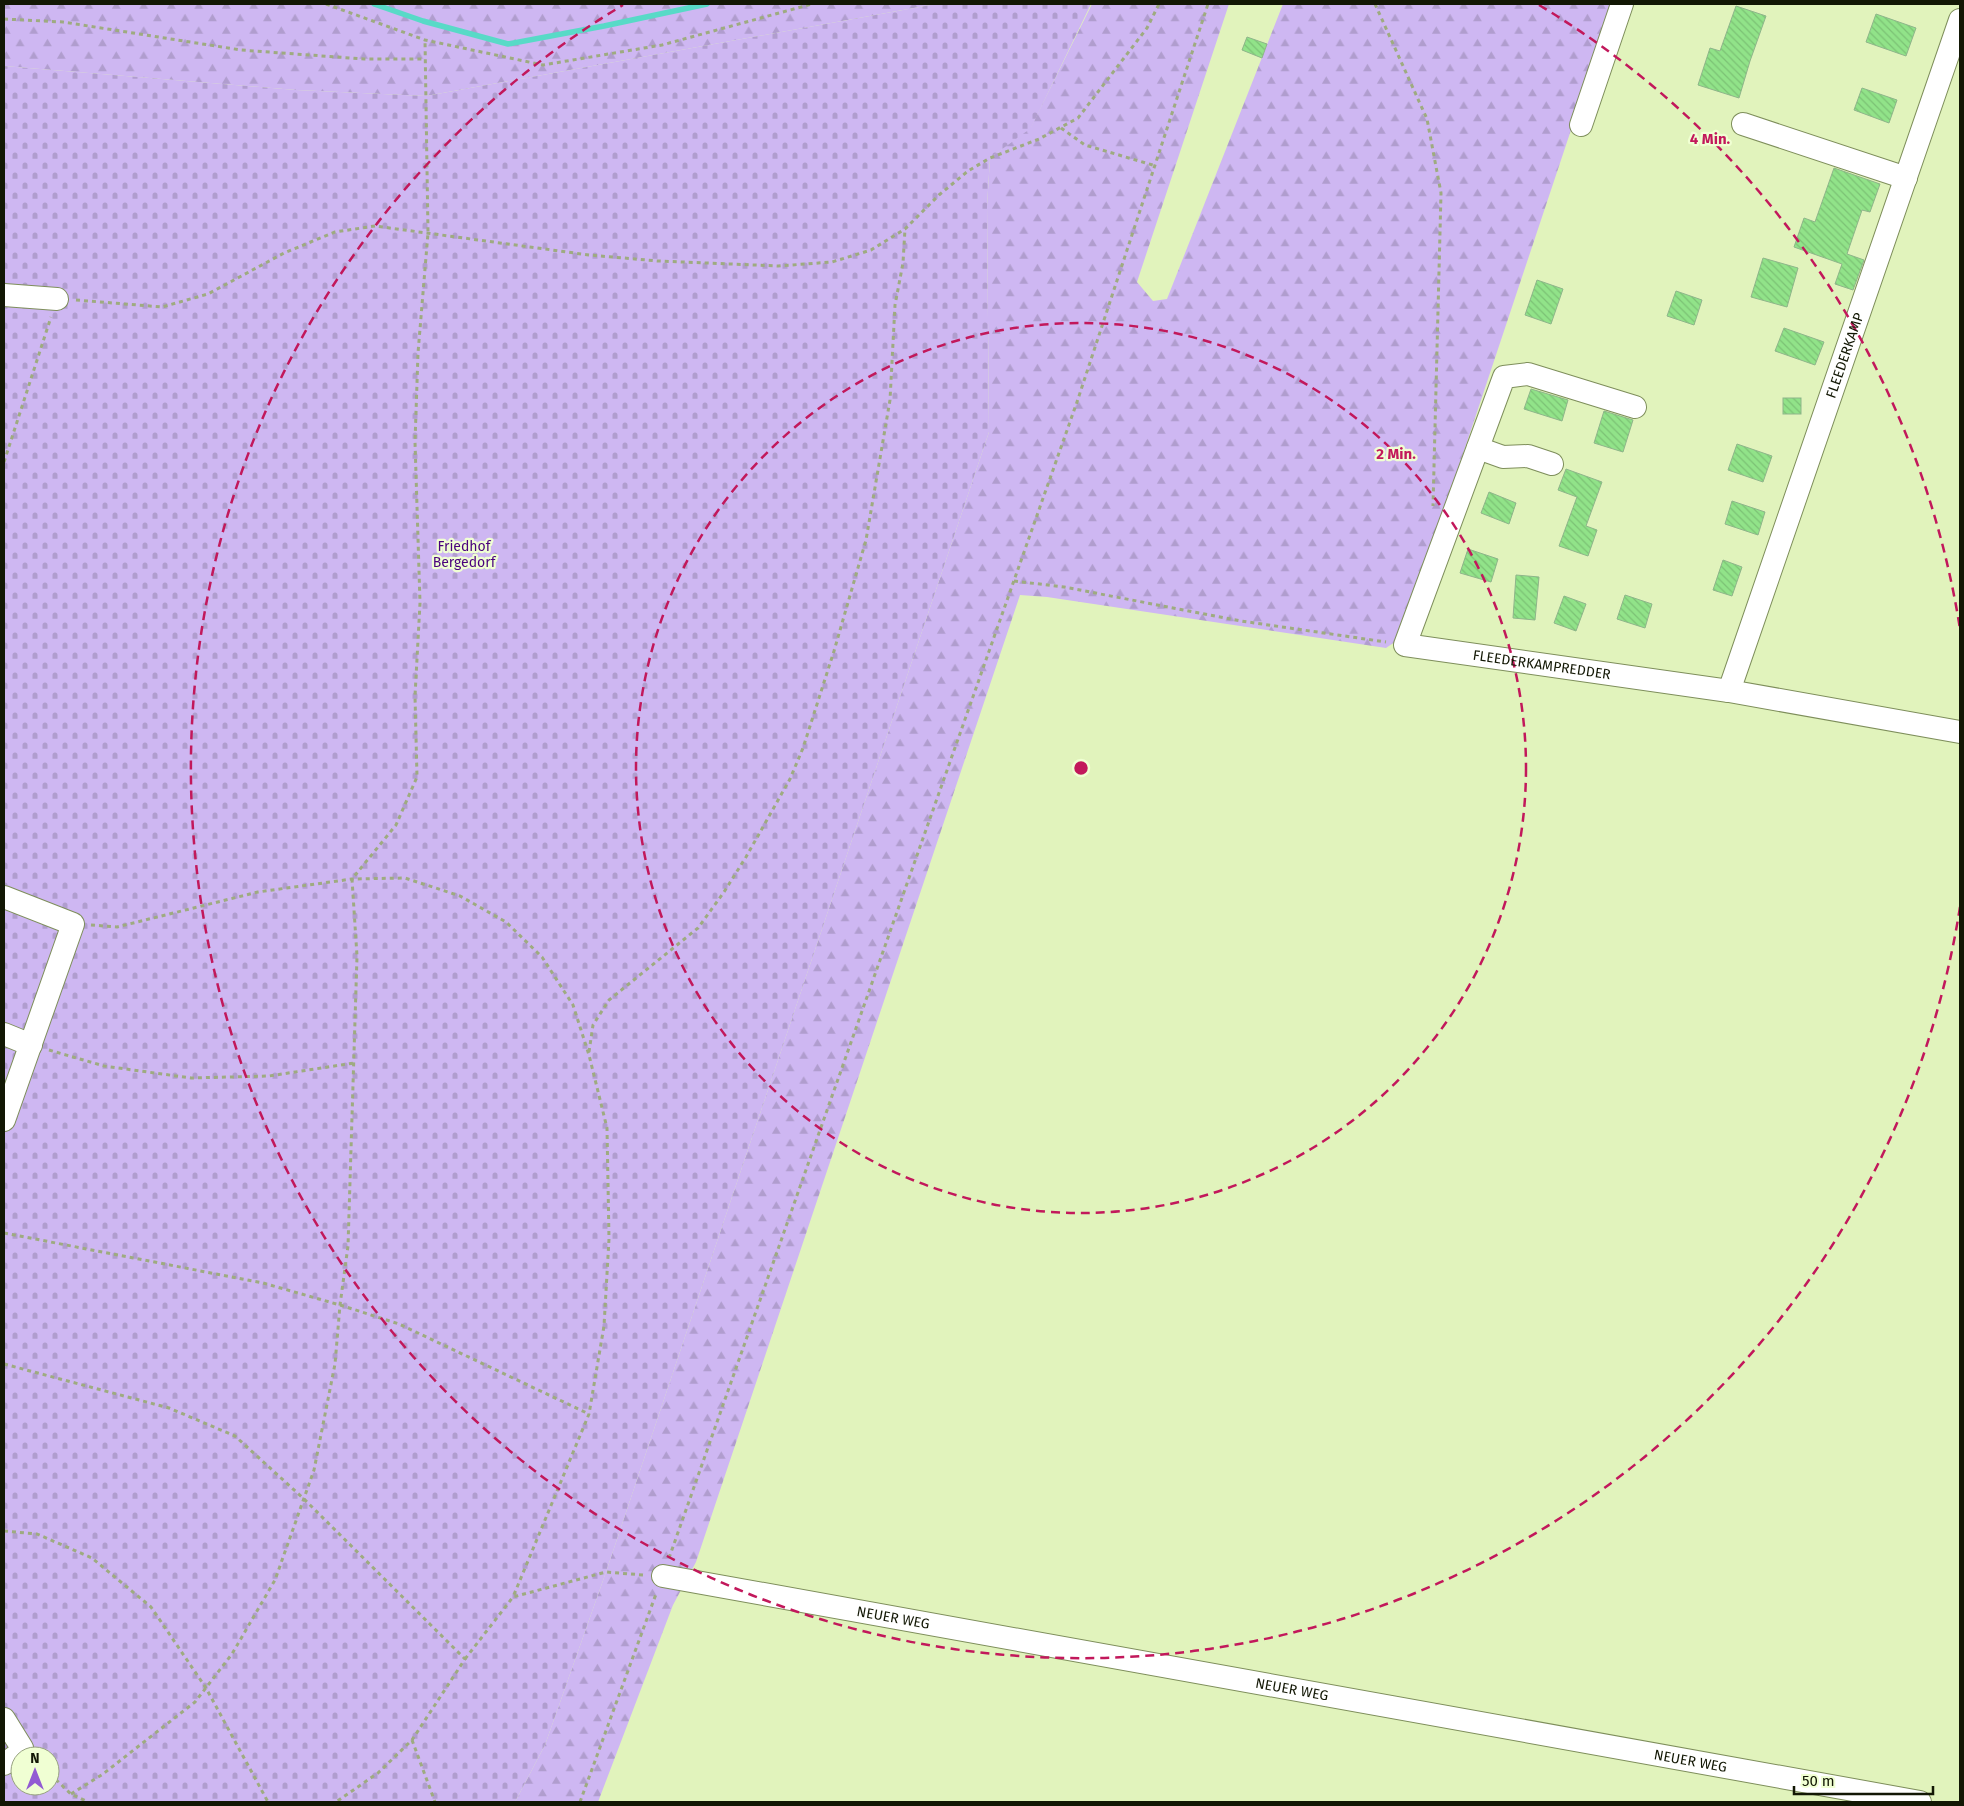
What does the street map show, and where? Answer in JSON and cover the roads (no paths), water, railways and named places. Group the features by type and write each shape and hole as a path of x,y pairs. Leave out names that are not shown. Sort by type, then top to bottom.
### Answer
{"street":[{"path":"1581,125 1622,4"},
{"name":"FLEEDERKAMP","path":"1729,692 1960,20"},
{"path":"1743,124 1906,178"},
{"path":"4,296 57,299"},
{"path":"1552,464 1528,456 1503,457 1478,448 1504,377 1528,374 1635,407"},
{"name":"FLEEDERKAMPREDDER","path":"1478,448 1406,645 1729,692 1960,732"},
{"path":"4,897 73,924 6,1110"},
{"path":"4,1034 31,1045"},
{"name":"NEUER WEG","path":"663,1576 1920,1802"},
{"path":"4,1719 22,1748 17,1755 4,1764"}],"waterway":[{"path":"374,4 423,21 508,44 707,4"}],"park label":[{"name":"Friedhof Bergedorf","path":"464,554"}]}
